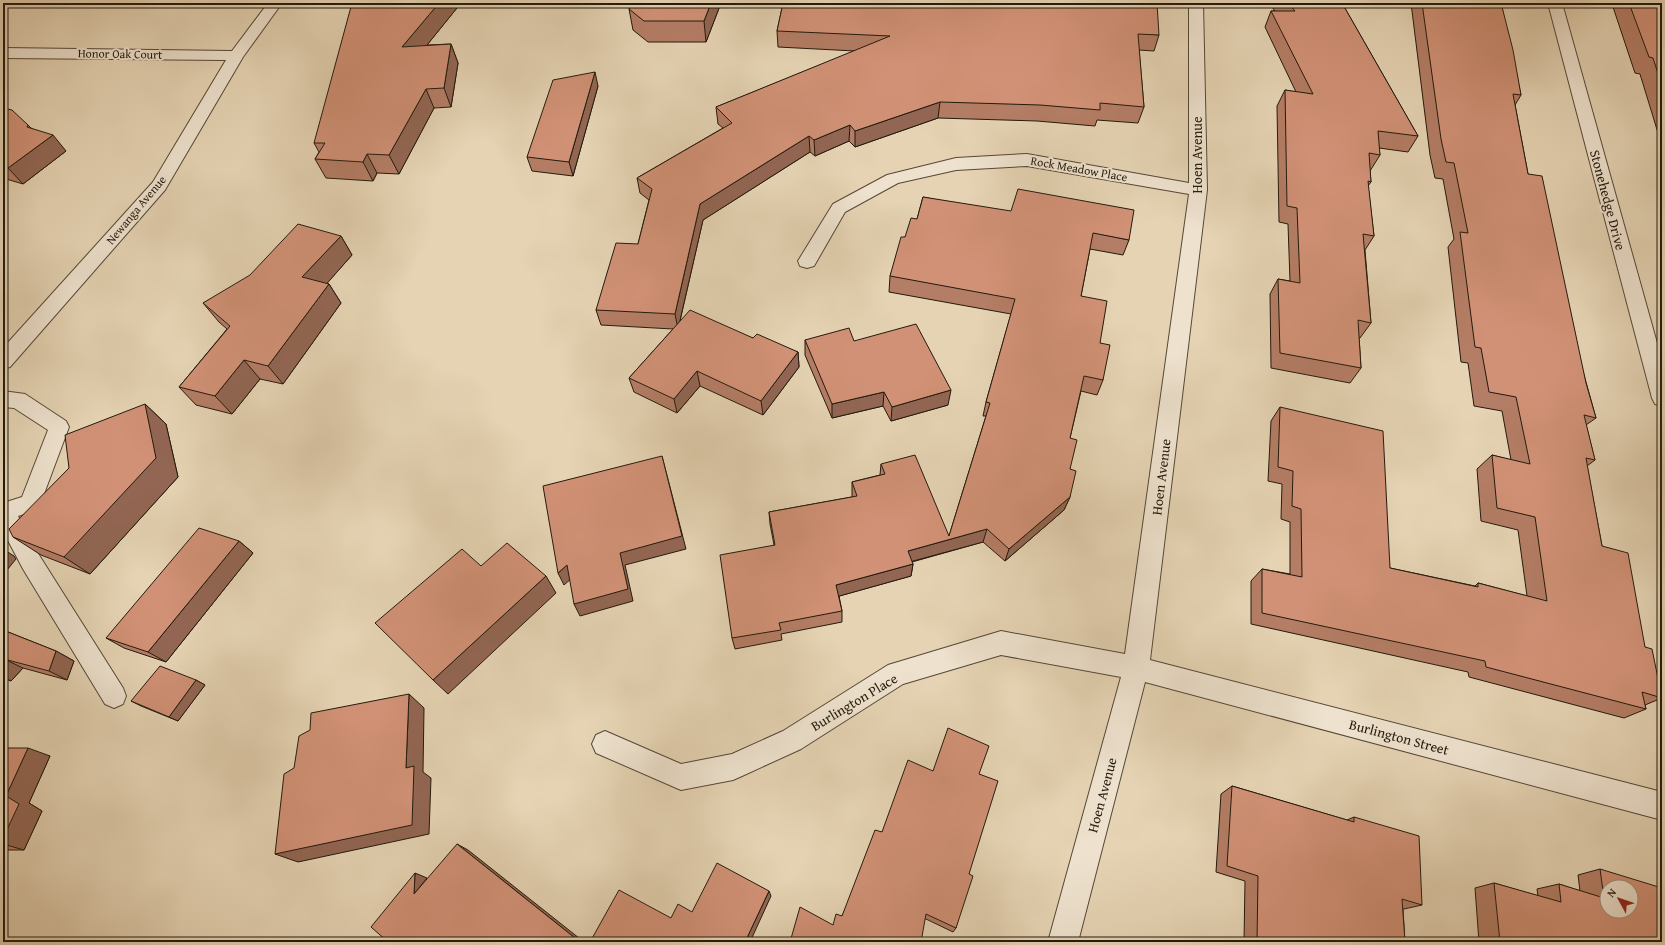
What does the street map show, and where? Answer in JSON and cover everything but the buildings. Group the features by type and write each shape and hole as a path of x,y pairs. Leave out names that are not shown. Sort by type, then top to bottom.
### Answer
{"street":[{"name":"Newanga Avenue","path":"3,361 159,186 236,56 275,3"},
{"name":"Hoen Avenue","path":"1063,942 1136,668 1198,190 1196,3"},
{"name":"Stonehedge Drive","path":"1555,3 1662,398"},
{"name":"Honor Oak Court","path":"3,53 236,56"},
{"name":"Rock Meadow Place","path":"807,261 839,208 893,179 956,164 1026,160 1198,190"},
{"name":"Burlington Place","path":"605,744 680,777 733,767 792,740 897,674 1001,644 1136,668"},
{"name":"Burlington Street","path":"1136,668 1662,806"}],"lane":[{"path":"3,399 18,400 59,427 30,503 4,512 31,562 114,696"}]}
